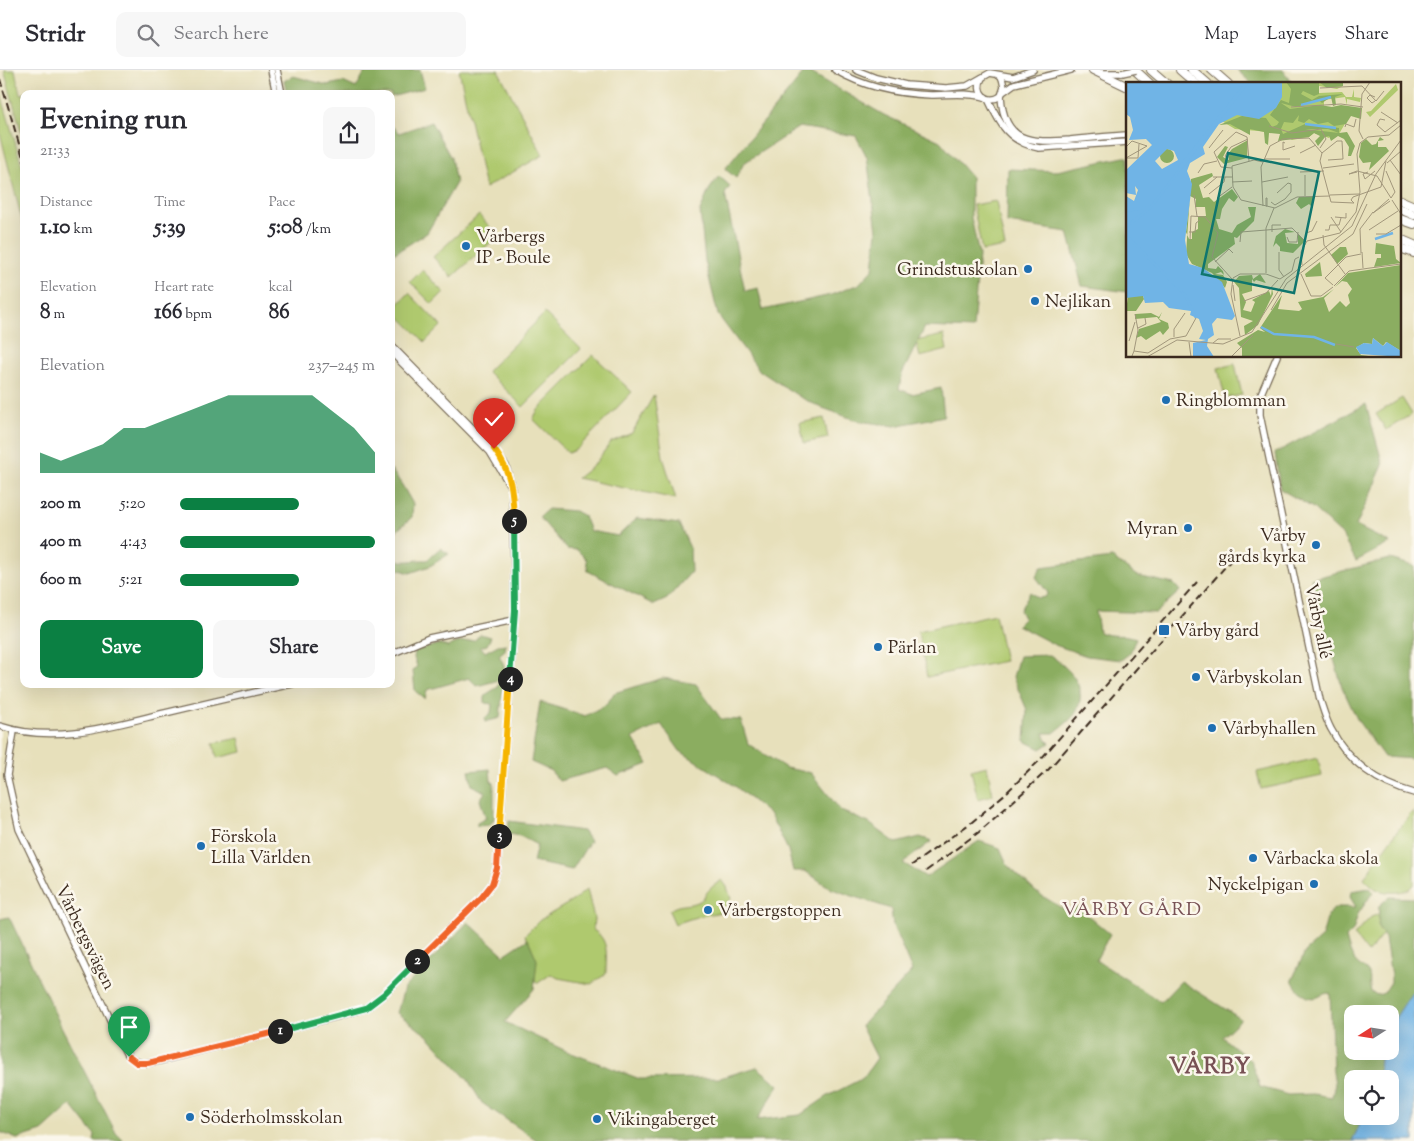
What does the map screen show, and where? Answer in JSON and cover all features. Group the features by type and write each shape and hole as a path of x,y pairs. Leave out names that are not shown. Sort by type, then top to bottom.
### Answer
{"highway":[{"path":"1093,70 1126,86"},
{"path":"1135,70 1148,82"},
{"path":"1152,70 1165,82"},
{"path":"1180,70 1194,82"},
{"path":"1192,70 1206,82"},
{"path":"1212,70 1226,82"},
{"path":"1402,201 1414,206"},
{"path":"1402,210 1414,215"},
{"path":"1402,220 1414,224"},
{"path":"1402,240 1414,245"},
{"path":"1402,249 1414,253"}],"street":[{"path":"270,70 275,90"},
{"path":"276,70 281,90"},
{"path":"835,70 866,84 897,92 931,95 968,94 986,98 997,98 1014,84 1071,70"},
{"path":"856,70 891,82 934,88 967,86 990,73 1013,77 1033,70"},
{"path":"1088,70 1114,74 1135,70"},
{"path":"998,75 1004,82 1002,94 1003,113 1008,124 1018,134 1029,140 1041,142 1126,135"},
{"path":"982,78 979,88 999,122 1016,140 1027,145 1039,148 1126,142"},
{"name":"Vårbergsvägen","path":"14,731 7,775 22,839 126,1053 137,1063 159,1061 366,1008 383,995 488,890 495,878 497,868 514,620 512,488 506,466 494,449 395,349"},
{"path":"395,356 490,452 512,488"},
{"name":"Vårby allé","path":"1276,358 1260,396 1260,415 1320,700 1331,729 1357,763 1384,782 1414,793"},
{"path":"395,652 429,638 514,620"},
{"path":"0,726 14,731 46,734 76,733 274,688"}],"green space":[{"path":"4,70 15,70 20,94 20,127"},
{"path":"366,70 420,70 425,88 395,96 395,90 286,90 284,81 293,76 327,85 343,82 356,88"},
{"path":"459,70 498,70 543,155 485,188"},
{"path":"806,70 884,115 940,141 971,177 971,217 979,255 973,329 925,327 902,374 899,389 912,394 941,388 944,416 895,426 858,421 820,407 800,397 760,371 718,315 705,261 700,211 709,190 719,176 730,186 725,194 745,291 758,288 763,310 831,295 859,284 873,269 877,231 867,157 856,136 799,127 744,163 736,178 725,169"},
{"path":"1237,70 1283,70 1292,82 1250,82"},
{"path":"0,90 20,159 20,212 0,133"},
{"path":"431,122 451,158 456,183 427,233 395,253 395,129 399,133"},
{"path":"1126,157 1126,292 1082,286 1068,232 1007,223 1008,169 1057,171"},
{"path":"996,201 1005,247 982,251 973,205"},
{"name":"Vårbergs IP - Boule","path":"479,215 498,236 452,277 433,257"},
{"path":"422,270 444,292 432,304 410,282"},
{"path":"409,293 441,326 425,342 395,312 395,308"},
{"path":"545,313 581,349 523,407 487,371"},
{"path":"944,335 947,350 920,357 916,341"},
{"path":"593,355 632,392 577,449 568,453 533,419 538,410"},
{"path":"1235,364 1242,395 1225,398 1218,368"},
{"path":"654,395 663,457 676,499 577,478 594,465 611,442 632,433"},
{"path":"1402,398 1412,414 1386,430 1376,414"},
{"path":"1366,404 1383,465 1356,526 1390,543 1356,561 1342,535 1313,508 1280,489 1275,453"},
{"path":"824,418 828,438 804,443 800,423"},
{"path":"395,475 413,504 412,517 395,532"},
{"path":"548,509 575,511 584,516 590,531 618,536 637,518 679,524 690,548 691,572 667,599 654,605 588,571 586,559 577,550 567,549 539,517"},
{"path":"440,548 449,554 430,566 410,573 395,568 395,559 405,561 427,560"},
{"path":"1112,558 1137,576 1174,584 1180,591 1156,613 1096,611 1099,632 1108,635 1136,638 1130,653 1121,660 1087,656 1055,645 1017,625 1024,618 1020,610 1030,592 1038,598 1045,597 1048,593 1036,577 1041,567"},
{"path":"1390,559 1414,566 1414,759 1384,757 1358,721 1342,687 1311,579"},
{"path":"995,614 1005,661 927,677 918,631"},
{"path":"480,634 491,637 487,645 481,647 485,652 498,645 506,644 505,650 499,655 504,665 500,718 485,722 485,718 491,713 492,704 485,703 485,695 498,687 499,680 477,686 469,678 427,690 425,699 415,691 413,671 417,666 414,658 415,651 439,644 448,647 456,643 475,640"},
{"path":"1050,655 1071,673 1076,680 1080,696 1079,705 1071,719 1054,733 1044,733 1050,743 1041,749 1025,741 1027,710 1013,677 1019,656"},
{"path":"663,678 696,684 721,719 741,720 748,744 786,768 811,773 841,811 869,823 896,843 920,837 932,841 903,863 926,877 979,841 1000,848 1008,866 1036,892 1060,907 1067,909 1078,907 1110,934 1096,960 1161,1002 1181,981 1241,1019 1222,1037 1251,1061 1260,1087 1288,1095 1313,1094 1332,1097 1335,1084 1330,993 1313,998 1305,996 1292,980 1305,952 1322,937 1328,915 1338,907 1356,907 1350,897 1351,891 1370,888 1373,892 1358,914 1353,931 1346,938 1353,958 1369,974 1372,993 1378,995 1384,993 1391,982 1385,938 1378,927 1379,906 1389,897 1414,898 1414,990 1399,1013 1399,1005 1344,1005 1344,1060 1380,1060 1379,1070 1344,1070 1344,1125 1360,1125 1352,1141 538,1141 482,1103 468,1080 428,1036 397,1013 404,988 468,922 504,955 528,939 537,960 534,989 505,1022 566,1051 640,1079 720,1078 757,1067 779,1085 757,1120 800,1115 828,1096 863,1078 877,1058 861,1026 912,971 893,926 891,909 832,889 805,871 793,871 788,850 770,815 735,786 680,751 661,724 633,738 648,764 618,776 607,768 559,781 551,771 531,762 540,702 585,716 607,704 614,693"},
{"path":"239,738 242,752 217,758 214,743"},
{"path":"1318,758 1322,776 1261,789 1257,772"},
{"path":"987,766 993,795 978,799 971,770"},
{"path":"490,769 491,781 494,783 494,819 490,825 477,826 477,823 486,818 480,800 485,792 472,785 469,771"},
{"path":"1412,812 1414,812 1414,885 1402,892 1385,892 1376,889 1364,878"},
{"path":"509,821 583,831 590,841 572,870 533,862 537,845 520,836 508,834"},
{"path":"722,880 727,887 731,899 722,908 721,912 675,924 669,911 672,908 698,902 712,887"},
{"path":"587,889 594,918 593,930 605,944 606,974 591,984 558,978 551,974 538,983 530,975 529,946 525,935 540,920 574,900"},
{"path":"1413,903 1383,934 1368,953 1354,935 1371,917"},
{"path":"9,917 62,1028 116,1133 124,1141 94,1141 95,1135 71,1105 42,1131 17,1139 0,1132 0,919"}],"water":[{"path":"1414,989 1414,1141 1352,1141 1360,1125 1399,1125 1399,1070 1379,1070 1380,1060 1399,1060 1399,1012"}],"railway":[{"path":"0,79 20,147"},
{"path":"926,871 979,832 1049,769 1232,559"},
{"path":"912,865 972,822 1040,760 1197,582"}],"place":[{"name":"Vårbergs IP - Boule","path":"466,246"},
{"name":"Grindstuskolan","path":"1028,269"},
{"name":"Nejlikan","path":"1035,301"},
{"name":"Ringblomman","path":"1166,400"},
{"name":"Myran","path":"1188,528"},
{"name":"Vårby gårds kyrka","path":"1316,545"},
{"name":"Vårby gård","path":"1164,630"},
{"name":"Pärlan","path":"878,647"},
{"name":"Vårbyskolan","path":"1196,677"},
{"name":"Vårbyhallen","path":"1212,728"},
{"name":"Förskola Lilla Världen","path":"201,846"},
{"name":"Vårbacka skola","path":"1253,858"},
{"name":"Nyckelpigan","path":"1314,884"},
{"name":"Vårbergstoppen","path":"708,910"},
{"name":"Söderholmsskolan","path":"190,1117"},
{"name":"Vikingaberget","path":"597,1119"}],"district":[{"name":"VÅRBY GÅRD","path":"1132,908"},
{"name":"VÅRBY","path":"1210,1065"}],"route":[{"path":"129,1057 142,1064 159,1061 366,1008 383,995 481,898 492,884 497,868 515,610 512,488 506,466 494,449"}]}
